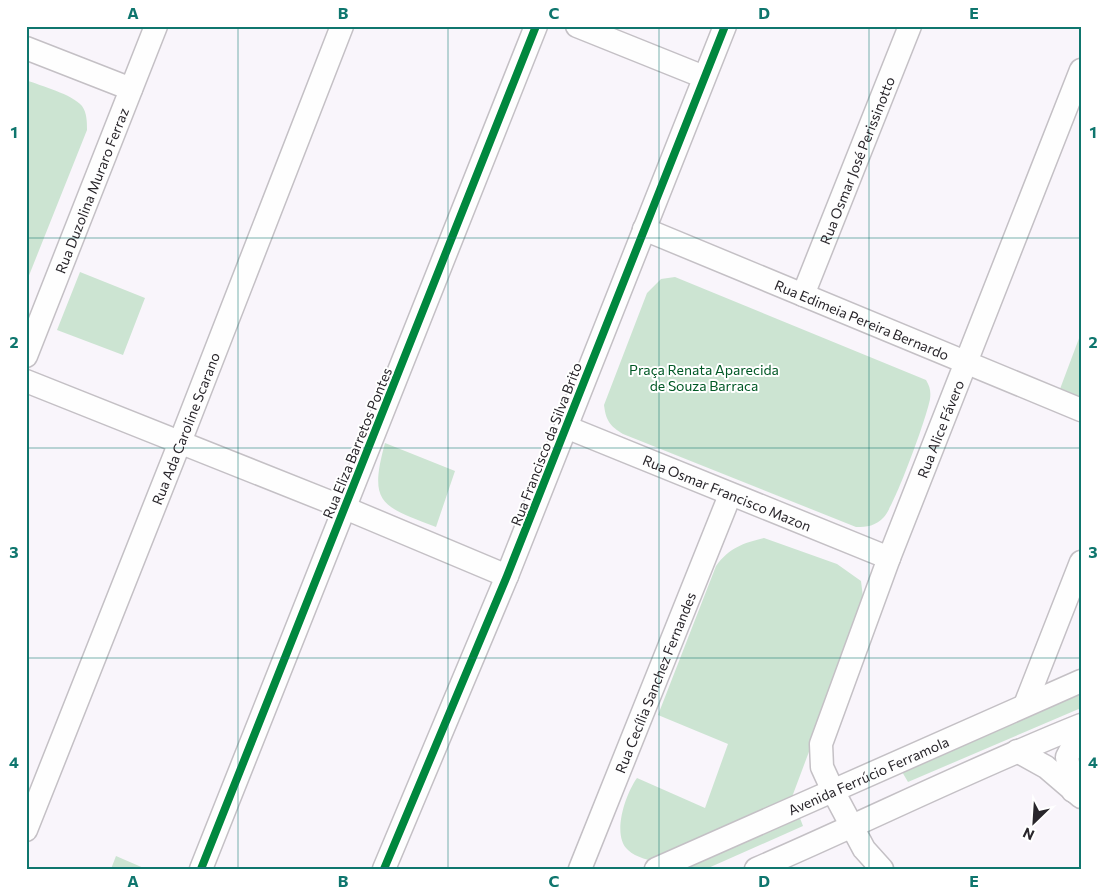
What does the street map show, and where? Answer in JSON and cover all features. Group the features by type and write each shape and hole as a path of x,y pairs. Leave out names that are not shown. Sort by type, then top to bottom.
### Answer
{"street":[{"name":"Rua Duzolina Muraro Ferraz","path":"26,356 156,26"},
{"name":"Rua Ada Caroline Scarano","path":"26,830 342,26"},
{"name":"Rua Eliza Barretos Pontes","path":"202,869 536,26"},
{"path":"578,26 704,77"},
{"name":"Rua Francisco da Silva Brito","path":"384,869 507,576 725,26"},
{"name":"Rua Osmar José Perissinotto","path":"803,295 910,26"},
{"path":"26,48 132,89"},
{"name":"Rua Alice Fávero","path":"882,869 864,849 851,828 822,767 820,744 889,558 1081,70"},
{"name":"Rua Edimeia Pereira Bernardo","path":"644,229 1081,410"},
{"path":"26,381 344,508 507,576"},
{"name":"Rua Osmar Francisco Mazon","path":"566,427 889,558"},
{"name":"Rua Cecília Sanchez Fernandes","path":"580,869 730,495"},
{"path":"1025,705 1081,562"},
{"name":"Avenida Ferrúcio Ferramola","path":"656,869 1081,681"},
{"path":"756,869 851,828 1017,750 1081,725"},
{"path":"1077,794 1067,757 1081,730"},
{"path":"1017,750 1046,767 1077,794"}],"green space":[{"path":"26,80 64,94 82,106 87,121 87,130 26,283"},
{"path":"80,272 145,298 123,355 57,330"},
{"name":"Praça Renata Aparecida de Souza Barraca","path":"675,277 926,380 930,389 928,409 895,496 881,520 864,527 856,527 623,434 612,426 607,419 604,405 647,293 661,279"},
{"path":"1081,333 1081,406 1057,397"},
{"path":"385,443 455,471 436,527 403,514 392,508 384,500 379,491 378,479"},
{"path":"764,538 837,564 861,581 864,605 792,797 661,863 639,857 631,853 623,843 620,825 625,803 637,778 705,808 728,744 658,715 716,566 737,547"},
{"path":"1081,693 1081,708 908,782 901,770"},
{"path":"798,813 803,826 706,869 671,869"},
{"path":"116,856 146,869 111,869"}],"cycle path":[{"path":"201,869 536,26"},
{"path":"384,869 507,576 725,26"}]}
